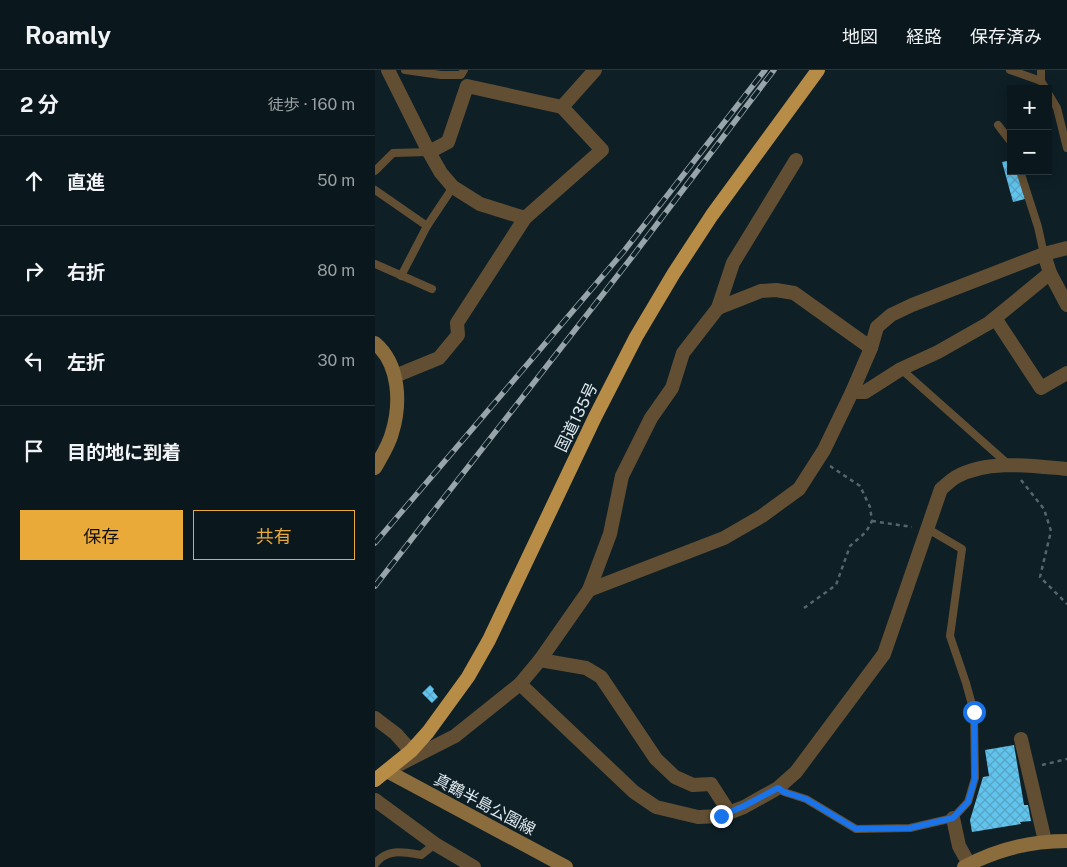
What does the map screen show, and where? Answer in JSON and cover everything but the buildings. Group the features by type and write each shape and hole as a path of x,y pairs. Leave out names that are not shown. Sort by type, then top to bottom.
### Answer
{"highway":[{"name":"国道135号","path":"375,780 411,751 428,732 460,689 482,652 599,409 636,337 664,289 712,215 818,70"}],"main road":[{"path":"375,343 390,361 395,376 397,403 392,435 375,468"},
{"name":"真鶴半島公園線","path":"387,771 566,867"},
{"path":"967,866 1006,848 1045,841 1067,840"}],"street":[{"path":"388,70 429,152 441,173 453,186 480,204 525,218"},
{"path":"562,108 595,70"},
{"path":"395,376 439,358 458,335 457,323 525,218 603,150 562,108 467,86 448,142 429,152"},
{"path":"387,771 455,736 520,684 540,660 589,590 610,534 623,476 651,418 672,388 683,353 718,308 733,263 796,160"},
{"path":"589,590 724,538 762,516 799,489 818,459 851,392 871,348 877,327 891,315 912,305 1044,254 1067,248"},
{"path":"1044,254 1050,273 1067,305"},
{"path":"851,392 865,392 901,369 938,352 989,323 1050,273"},
{"path":"718,308 761,291 775,290 794,293 871,348"},
{"path":"995,318 1041,388 1067,373"},
{"path":"520,684 634,792 656,807 699,817 721,816 778,788 795,772 819,743 884,654 941,489 956,477 974,470 1009,465 1067,469"},
{"path":"540,660 586,668 601,677 656,758 675,777 693,785 711,784 729,812"},
{"path":"375,718 396,734 411,751"},
{"path":"1021,739 1045,841"},
{"path":"375,800 435,844 474,867"},
{"path":"953,818 959,846 967,866"}],"lane":[{"path":"405,70 441,75 461,75 464,70"},
{"path":"1010,70 1041,81"},
{"path":"1041,70 1041,81 1044,85"},
{"path":"1052,100 1057,108 1067,148"},
{"path":"998,125 1007,137"},
{"path":"375,172 393,153 429,152"},
{"path":"1021,175 1038,227 1044,254"},
{"path":"401,276 427,226 453,186"},
{"path":"375,190 427,226"},
{"path":"375,264 432,289"},
{"path":"901,369 1009,465"},
{"path":"778,788 784,792 806,799 856,829 910,828 953,818 968,802 975,778 974,712 950,636 962,549 927,529"},
{"path":"375,864 381,857 396,852 421,855 435,844"}],"path":[{"path":"803,608 836,585 850,546 866,532 872,521 870,507 860,486 818,459"},
{"path":"1009,465 1044,508 1051,531 1040,577 1067,604"},
{"path":"872,521 927,529"},
{"path":"1029,769 1067,759"}],"railway":[{"path":"375,543 624,251 765,70"},
{"path":"375,586 632,257 774,70"}],"route":[{"path":"721,816 778,788 784,792 806,799 856,829 910,828 953,818 968,802 975,778 974,712"}]}
